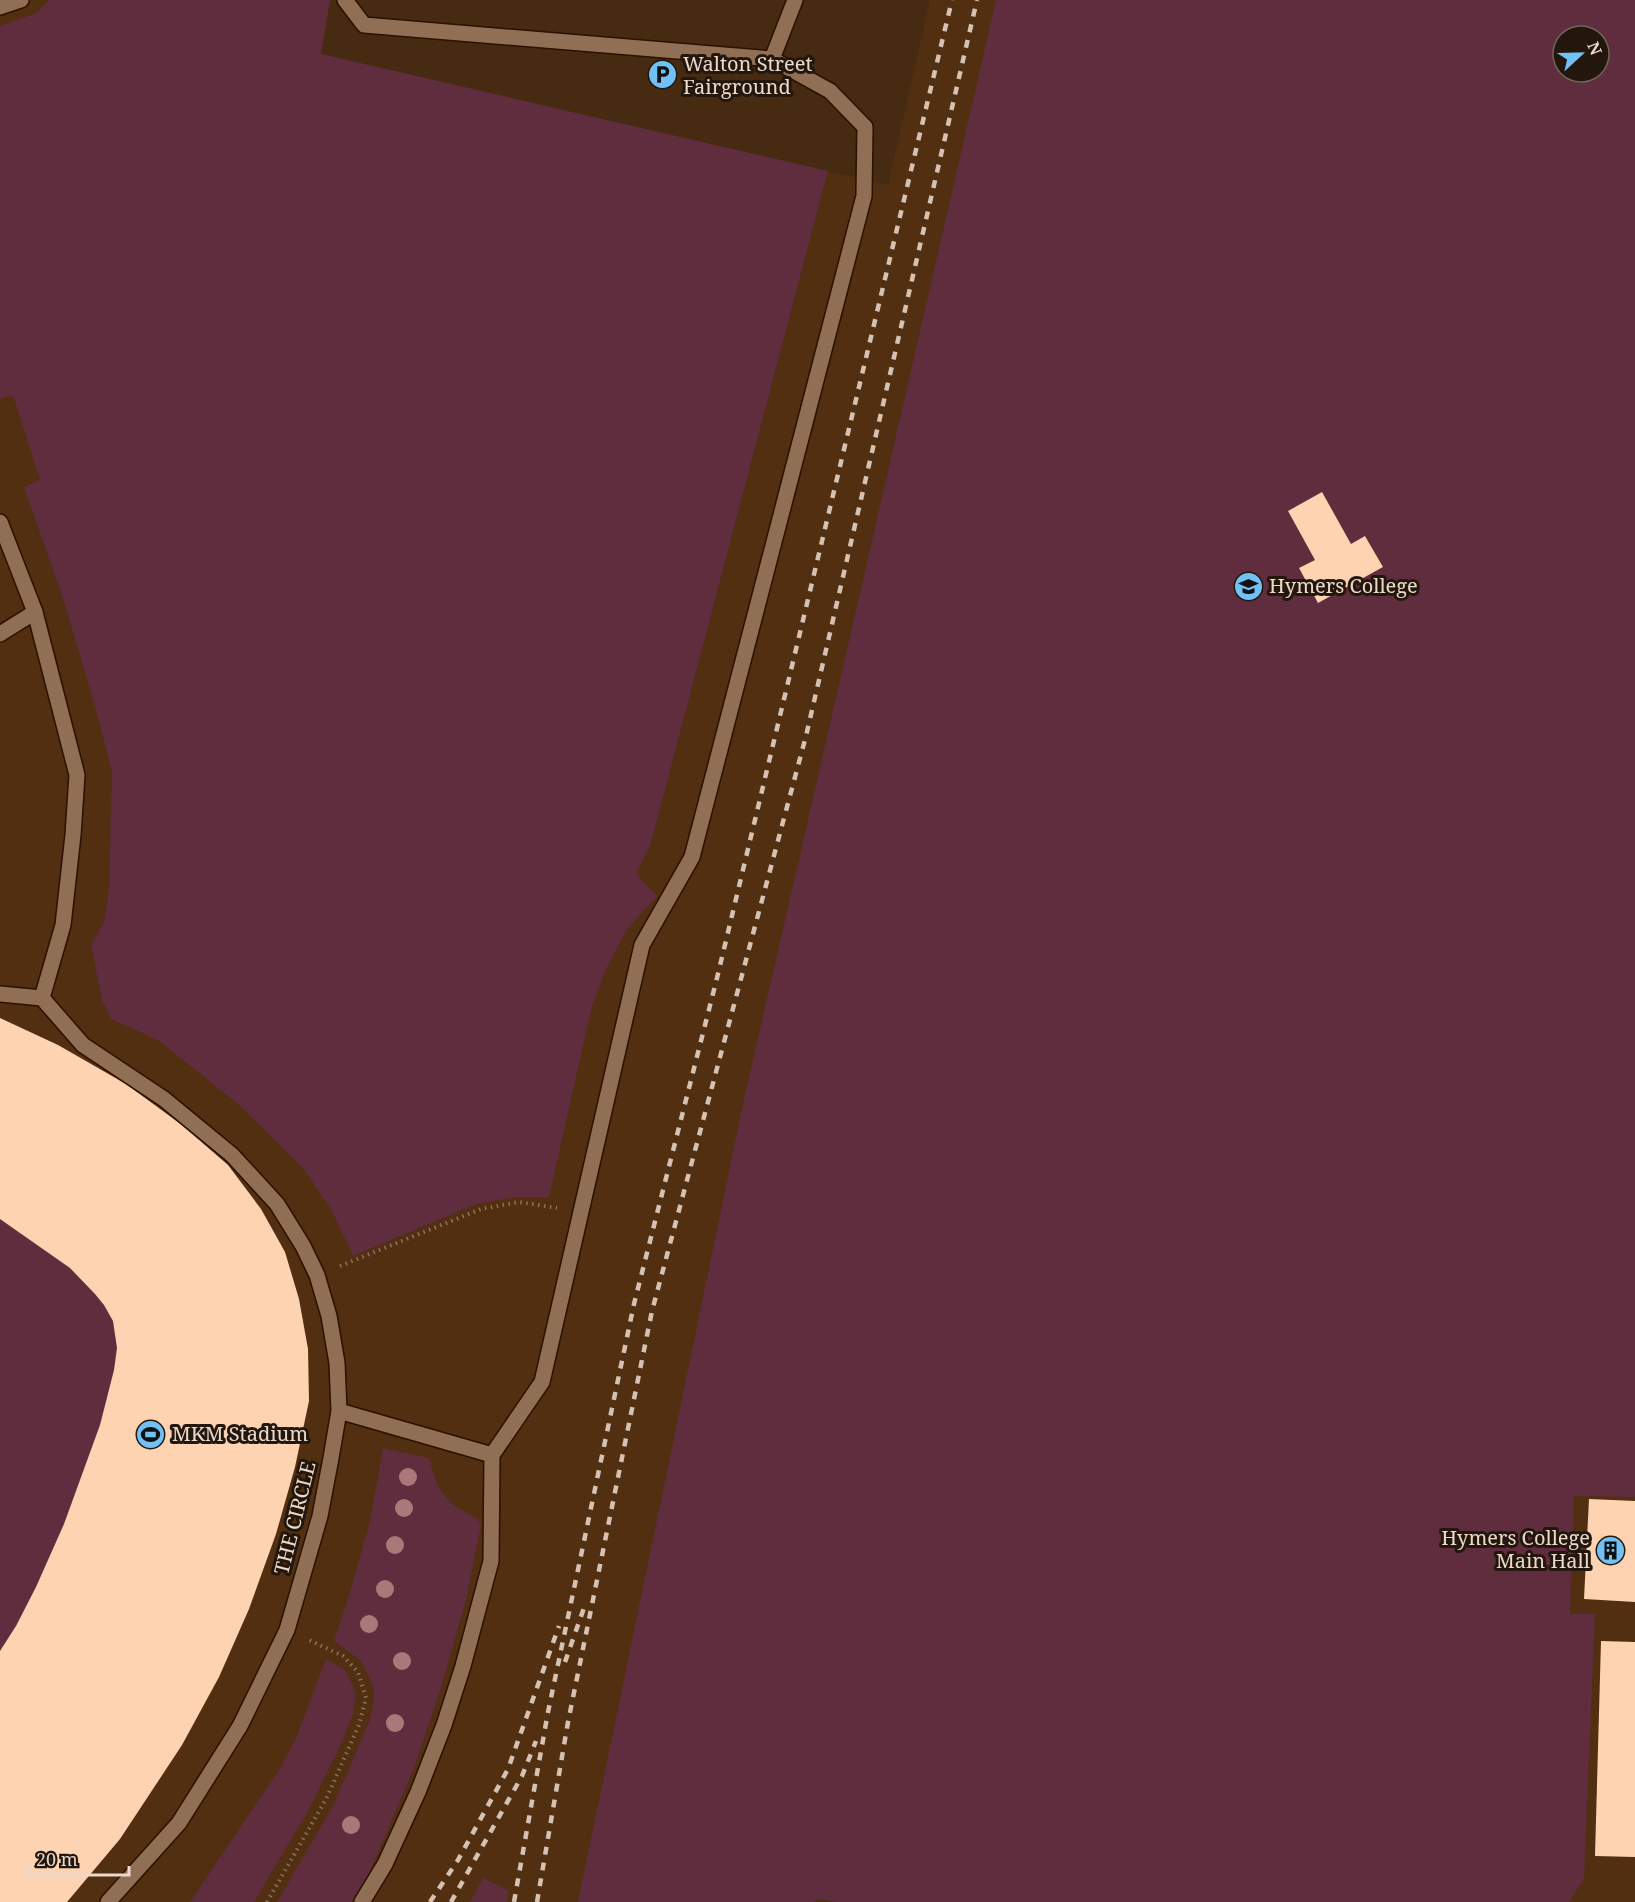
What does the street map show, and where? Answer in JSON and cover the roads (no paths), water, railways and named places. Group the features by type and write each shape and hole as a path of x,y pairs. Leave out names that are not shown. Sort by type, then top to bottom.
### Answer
{"lane":[{"path":"0,7 21,0"},
{"path":"345,0 364,25 772,59 830,91 865,127 864,196 692,857 642,945 542,1382 492,1455 491,1561 463,1666 444,1725 418,1792 385,1864 362,1902"},
{"path":"772,59 795,0"},
{"path":"0,522 34,612 77,775 74,835 63,925 42,998 0,994"},
{"path":"0,634 34,612"},
{"name":"THE CIRCLE","path":"42,998 84,1045 164,1099 232,1155 277,1204 303,1246 317,1275 329,1316 337,1363 339,1411 320,1516 287,1630 240,1726 179,1823 108,1902"},
{"path":"339,1411 492,1455"}],"railway":[{"path":"514,1902 548,1712 634,1304 717,978 952,0"},
{"path":"537,1902 568,1722 652,1311 806,736 977,0"},
{"path":"565,1662 585,1605"},
{"path":"430,1902 458,1860 508,1769 559,1626"},
{"path":"451,1902 522,1776 536,1741"}],"place":[{"name":"Walton Street Fairground","path":"662,75"},
{"name":"Hymers College","path":"1248,586"},
{"name":"MKM Stadium","path":"151,1434"},
{"name":"Hymers College Main Hall","path":"1611,1550"}]}
